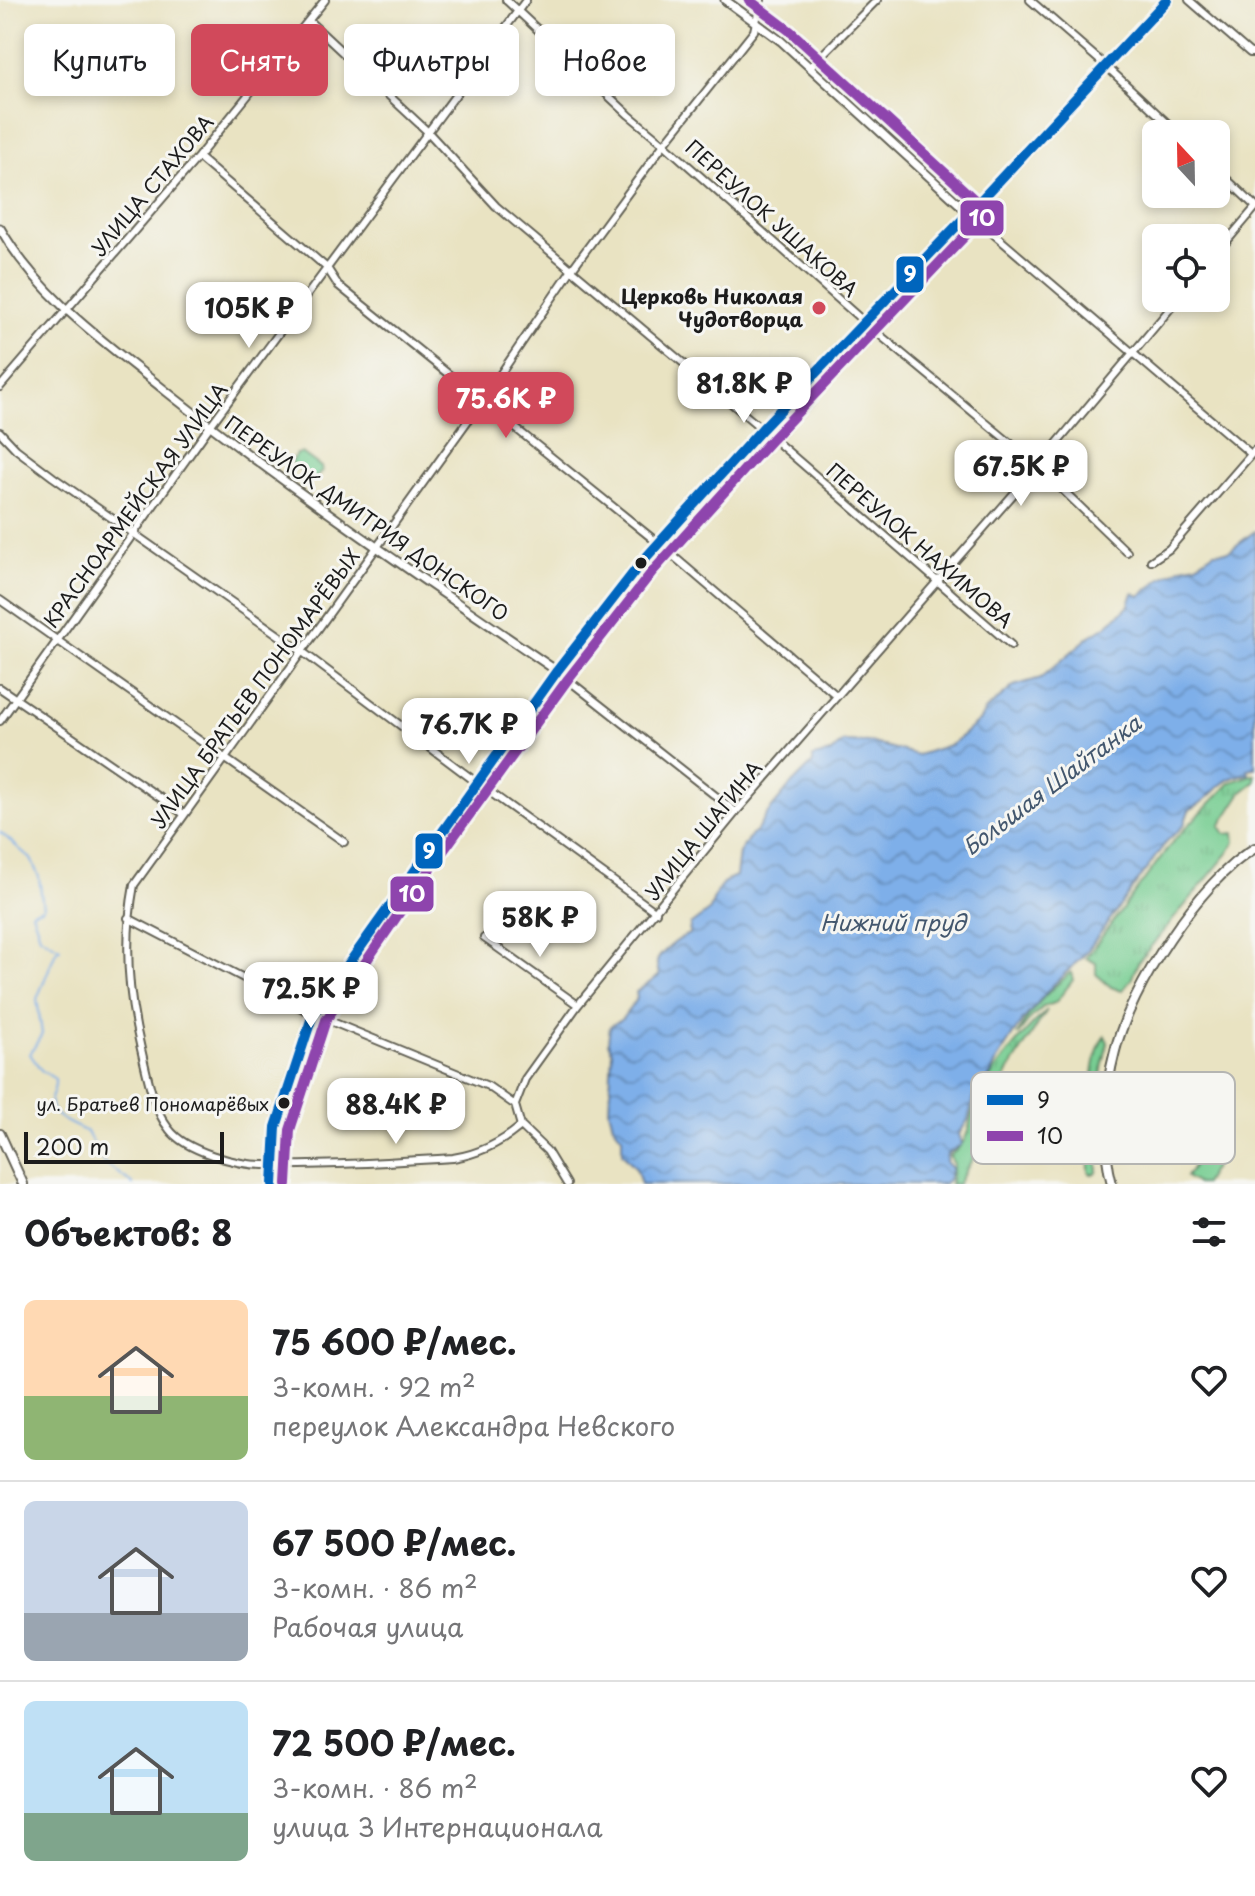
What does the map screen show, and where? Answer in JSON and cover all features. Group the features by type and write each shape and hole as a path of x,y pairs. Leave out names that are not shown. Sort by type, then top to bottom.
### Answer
{"main road":[{"path":"1111,1072 1122,1029 1164,946 1222,873 1255,848"},
{"path":"0,1134 4,1151 23,1184"},
{"path":"1106,1164 1112,1184"}],"street":[{"name":"УЛИЦА СТАХОВА","path":"0,387 198,157 325,0"},
{"name":"ПЕРЕУЛОК УШАКОВА","path":"506,0 629,115 863,321 1038,466 1127,552"},
{"name":"КРАСНОАРМЕЙСКАЯ УЛИЦА","path":"0,721 210,426 526,0"},
{"path":"725,0 810,67 969,213 1253,452 1169,549 1151,561"},
{"path":"757,23 761,0"},
{"path":"810,67 877,0"},
{"path":"1030,0 1164,120"},
{"path":"273,1184 278,1123 313,1014 557,671 658,543 1167,0"},
{"path":"1189,0 1250,53 1255,53"},
{"name":"ПЕРЕУЛОК НАХИМОВА","path":"309,21 428,132 496,206 762,429 1011,645"},
{"name":"УЛИЦА БРАТЬЕВ ПОНОМАРЁВЫХ","path":"521,1126 490,1148 453,1158 273,1164 243,1162 191,1148 167,1128 149,1078 134,1015 128,918 134,885 300,650 482,401 572,269 664,144 754,31 757,23"},
{"path":"198,157 327,268 338,285 658,543 837,696"},
{"path":"1230,183 1255,207 1230,237"},
{"name":"ПЕРЕУЛОК ДМИТРИЯ ДОНСКОГО","path":"0,228 12,249 65,311 210,426 375,547 557,671 736,812"},
{"name":"УЛИЦА ШАГИНА","path":"515,1105 525,1079 578,1005 736,812 1038,466 1167,312"},
{"path":"0,432 41,468 300,650 656,912"},
{"path":"0,600 344,842"},
{"path":"0,688 184,814"},
{"path":"128,918 313,1014 488,1086 515,1105 521,1126 547,1151 567,1184"},
{"path":"484,938 578,1005"}],"green space":[{"path":"302,453 321,467 322,471 316,478 312,479 293,465 292,460"},
{"path":"1255,774 1255,782 1242,792 1220,826 1225,834 1234,833 1235,842 1229,852 1138,962 1131,980 1122,991 1111,987 1096,974 1096,963 1086,958 1174,840 1231,782"},
{"path":"1071,972 1073,980 1055,1003 1043,1007 1017,1036 1033,1009"},
{"path":"1047,1010 1008,1072 994,1072 1008,1052"},
{"path":"1105,1036 1108,1042 1101,1072 1093,1072 1095,1061"},
{"path":"971,1120 971,1161 958,1184 950,1184 954,1164 949,1156 966,1137"},
{"path":"1089,1164 1098,1164 1096,1174 1089,1172"},
{"path":"1194,1164 1216,1164 1204,1184 1197,1184 1186,1177"}],"water":[{"name":"Нижний пруд","path":"1255,531 1255,768 1248,769 1249,774 1223,783 1189,810 1184,825 1167,841 1085,954 1022,1021 992,1072 971,1072 971,1109 959,1134 962,1144 947,1154 946,1162 952,1168 948,1180 943,1184 641,1184 636,1168 622,1153 622,1137 613,1125 609,1110 610,1026 622,1019 637,998 636,992 659,976 657,964 661,955 689,934 690,925 710,910 722,885 736,876 739,853 766,815 813,763 813,757 831,753 843,742 873,743 918,755 952,744 1014,686 1041,678 1106,626 1128,607 1133,593 1140,596 1182,567 1197,564 1214,552 1229,551"}],"waterway":[{"path":"0,832 31,859 39,877 43,908 32,912 40,936 60,948 56,951 37,999 42,1034 30,1054 41,1070 55,1079 51,1099 53,1111 63,1120 87,1132 103,1162 133,1184"}],"transit line":[{"name":"10","path":"287,1184 290,1130 326,1020 417,887 568,679 652,572 772,439 982,218 983,210 978,203 790,31 749,0"},
{"name":"9","path":"273,1184 276,1127 313,1014 557,671 641,563 762,429 1167,0"}],"place":[{"name":"Церковь Николая Чудотворца","path":"819,308"},
{"name":"ул. Братьев Пономарёвых","path":"284,1103"}],"water label":[{"name":"Большая Шайтанка","path":"1051,784"}]}
